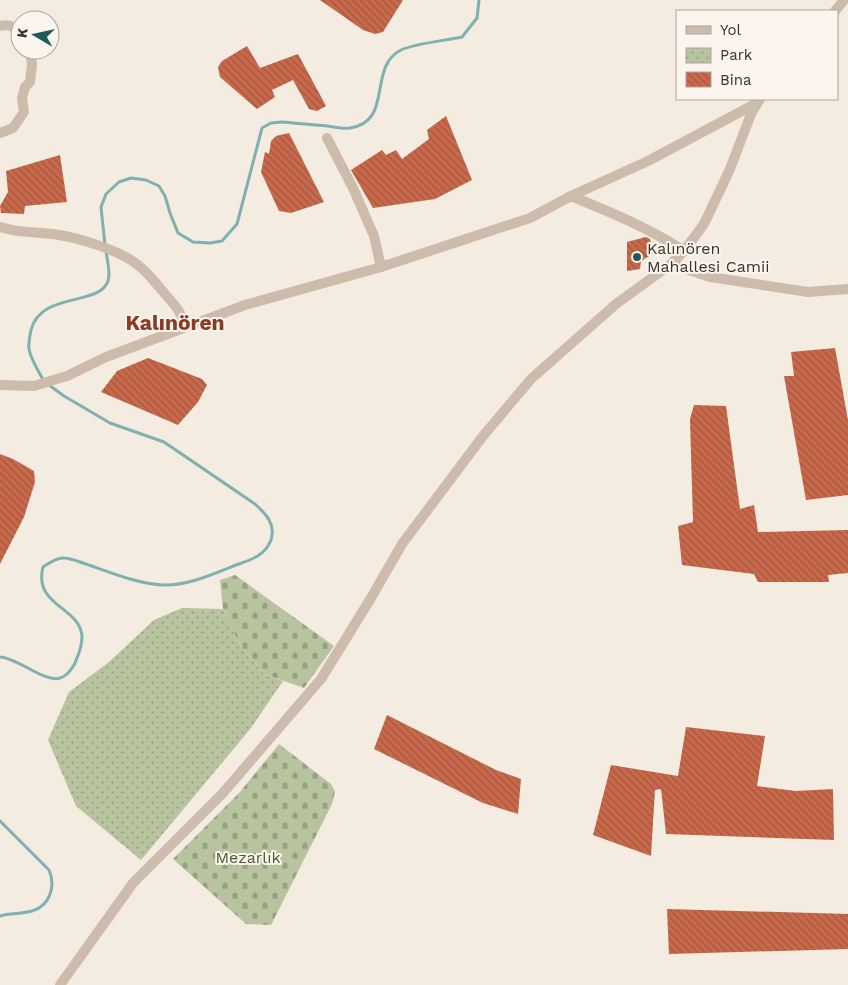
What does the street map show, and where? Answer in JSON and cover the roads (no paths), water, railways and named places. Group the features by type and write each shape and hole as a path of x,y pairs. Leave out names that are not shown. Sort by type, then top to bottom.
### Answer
{"street":[{"path":"836,10 844,0"},
{"path":"0,133 13,128 24,112 22,98 25,87 30,82 31,60"},
{"path":"0,385 34,386 66,376 106,357 245,305 381,267 530,218 570,196 648,161 759,101"},
{"path":"60,985 133,883 222,794 321,679 402,544 483,436 531,379 616,304 671,264 684,252 704,224 730,169 751,114 759,101"},
{"path":"327,138 354,188 374,236 381,267"},
{"path":"570,196 664,238 684,252"},
{"path":"0,227 25,234 71,236 114,252 138,265 150,276 182,314 185,326"},
{"path":"671,264 710,278 808,292 848,289"}],"waterway":[{"path":"105,245 101,207 106,194 119,182 131,178 146,180 159,186 165,196 178,233 193,242 210,243 222,241 237,224 262,128 271,123 281,122 345,128 363,124 372,116 377,105 385,69 391,58 407,48 462,37 477,18 479,0"},
{"path":"44,381 30,353 29,340 31,330 37,318 46,310 57,304 94,294 103,289 109,277 106,251"},
{"path":"0,657 15,661 39,674 54,679 66,675 75,664 82,641 79,626 74,618 50,598 42,580 43,567 56,559 72,559 124,577 153,584 172,585 200,579 252,559 261,554 271,540 271,524 255,504 164,442 110,423 49,385"},
{"path":"0,821 49,870 52,882 50,895 43,905 32,911 0,916"}],"place":[{"name":"Kalınören Mahallesi Camii","path":"637,257"}],"district":[{"name":"Kalınören","path":"175,322"}],"park label":[{"name":"Mezarlık","path":"248,857"}]}
